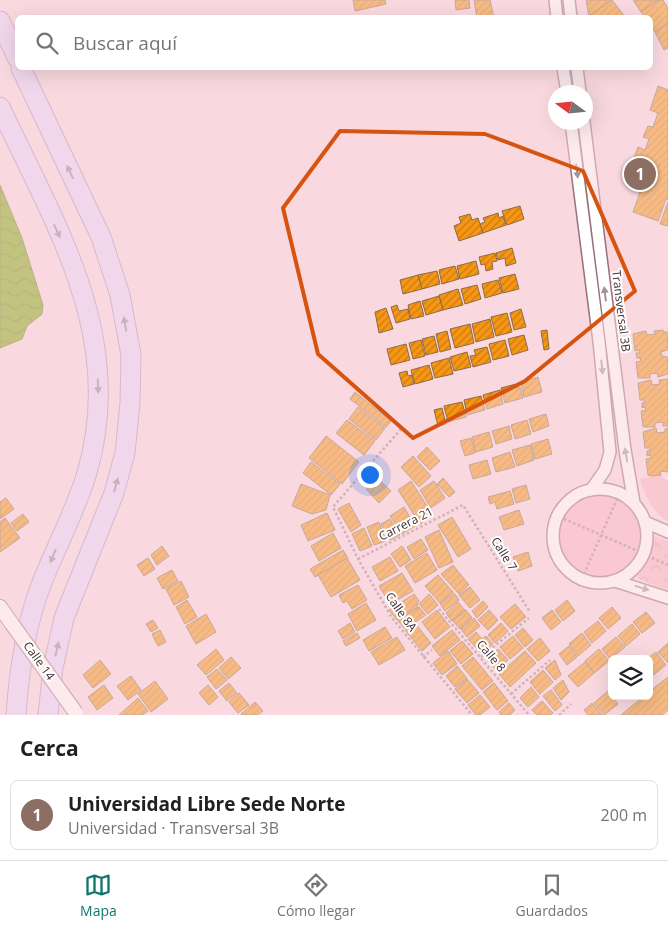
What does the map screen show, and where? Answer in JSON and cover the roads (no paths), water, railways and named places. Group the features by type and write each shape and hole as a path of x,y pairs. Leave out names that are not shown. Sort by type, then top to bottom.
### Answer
{"highway":[{"path":"0,22 15,53"},
{"path":"23,70 101,238 120,295 130,356 130,403 125,453 114,493 64,618 53,668 48,715"},
{"path":"0,107 78,277 91,318 97,359 99,401 94,444 85,477 73,512 41,587 27,634 18,682 16,715"}],"street":[{"path":"555,0 557,15"},
{"path":"569,0 571,15"},
{"path":"563,70 566,85"},
{"path":"577,70 579,85"},
{"name":"Transversal 3B","path":"572,130 599,341 610,452 605,470 591,490"},
{"name":"Transversal 3B","path":"585,130 624,450 634,503"},
{"path":"591,490 614,491 634,503 645,522 647,534 642,558 630,572 614,581 600,584 578,577 561,562 555,548 555,526 565,505 577,496 591,490"},
{"path":"645,522 668,532"},
{"path":"614,581 668,598"},
{"name":"Calle 14","path":"0,608 76,714"}],"water":[{"path":"0,185 22,238 43,305 42,314 27,326 22,339 0,348"}],"place":[{"name":"Universidad Libre Sede Norte","path":"640,174"}]}
